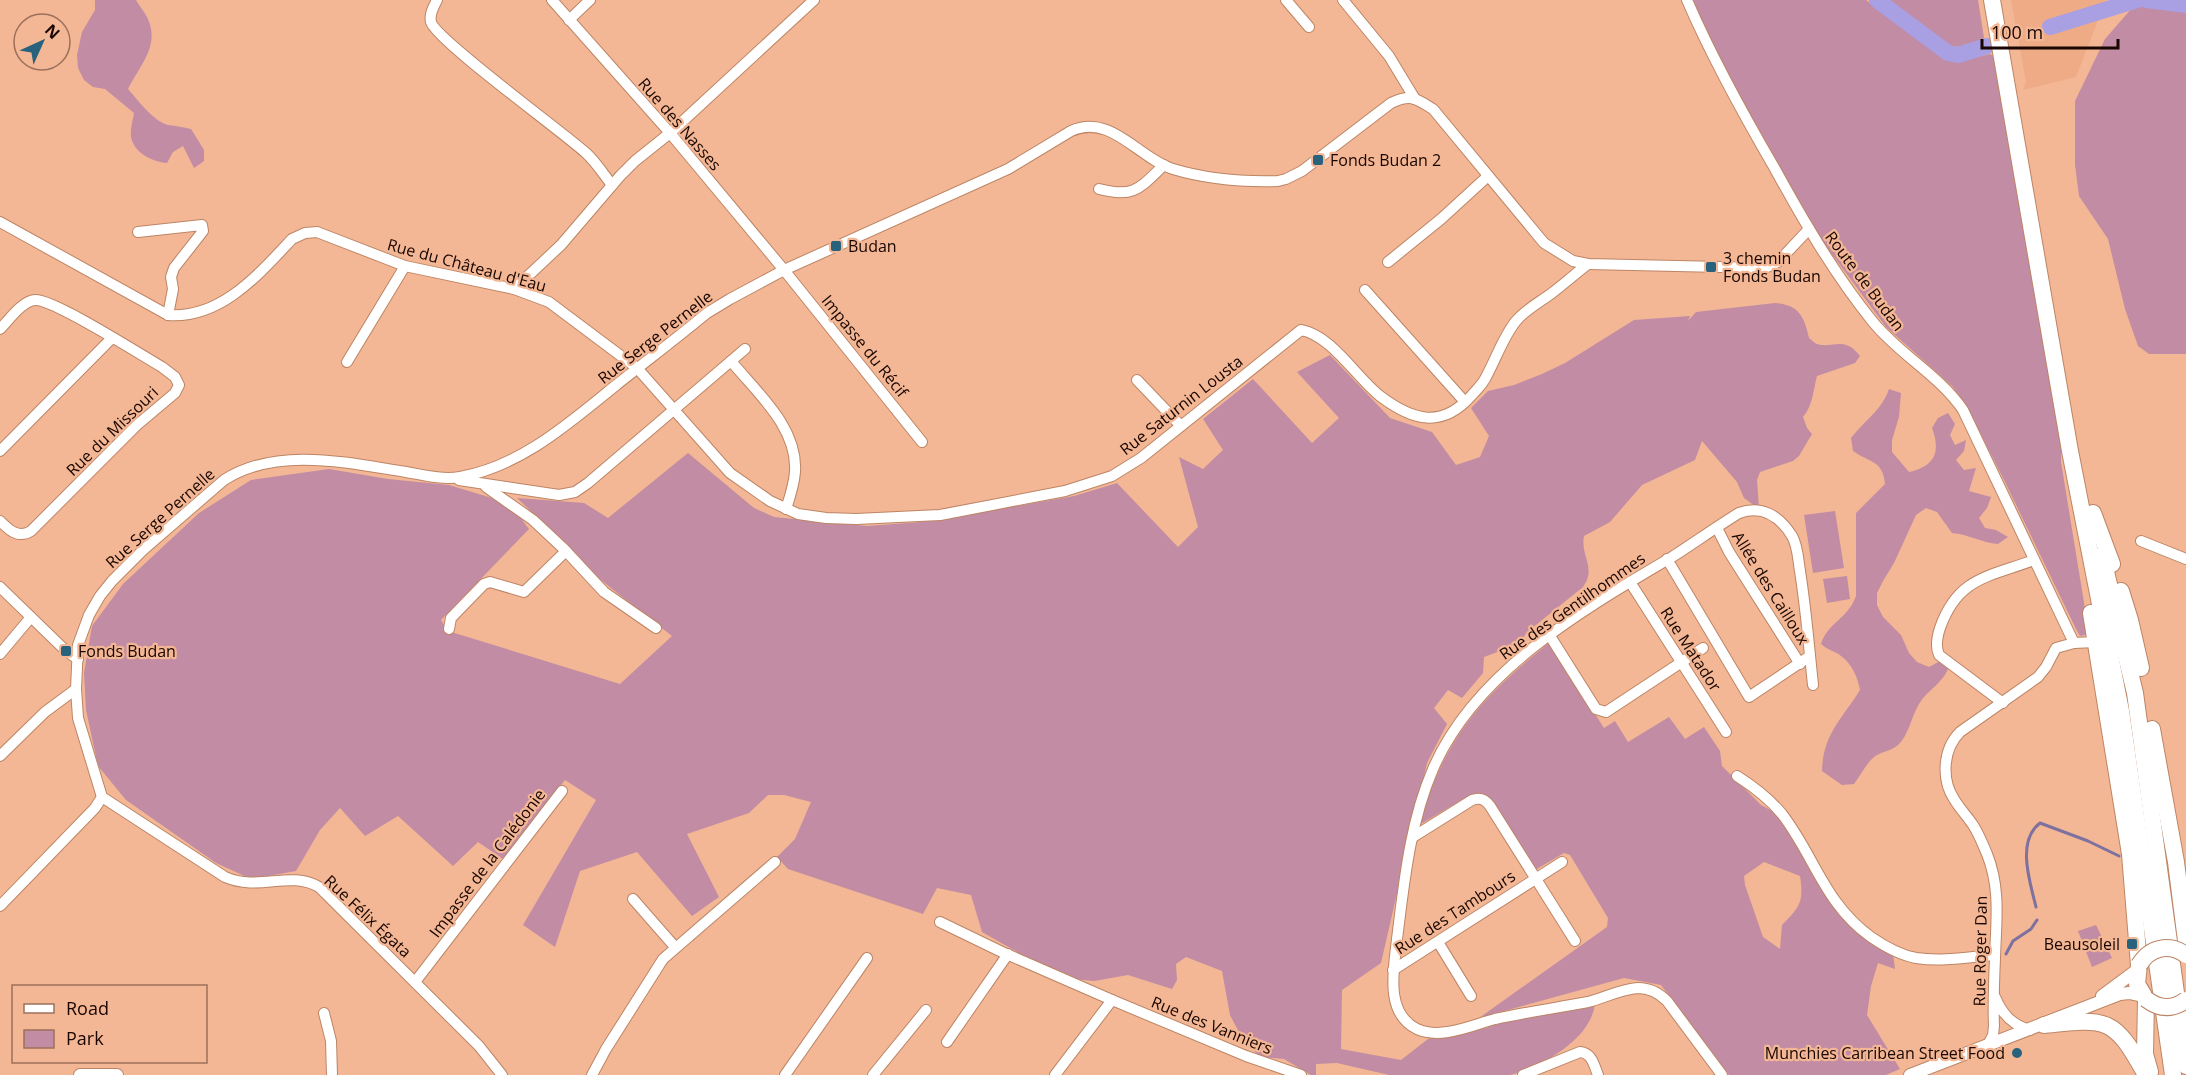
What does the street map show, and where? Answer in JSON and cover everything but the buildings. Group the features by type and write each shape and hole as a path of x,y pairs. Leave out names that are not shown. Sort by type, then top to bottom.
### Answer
{"main road":[{"path":"1992,0 2087,514 2135,693 2186,1066"},
{"path":"1998,0 2009,50 2121,711 2173,1075"},
{"path":"2087,514 2081,534 2095,642 2130,854 2138,968 2137,984 2144,998 2145,1054 2150,1075"},
{"path":"2087,514 2116,577 2139,657 2176,862 2186,941"},
{"path":"2138,968 2150,952 2161,948 2178,950 2186,955"},
{"path":"2144,998 2165,1008 2179,1005 2186,1000"},
{"path":"2037,1027 2085,1021 2099,1022 2109,1026 2125,1040 2146,1075"}],"street":[{"name":"Rue des Nasses","path":"552,0 670,134 784,270"},
{"path":"569,20 590,0"},
{"path":"514,289 561,245 635,161 670,134 814,0"},
{"path":"1286,0 1310,27"},
{"path":"1343,0 1389,56 1415,99 1433,109 1544,243 1573,261 1588,264 1765,268 1778,262 1809,229"},
{"name":"Route de Budan","path":"1687,0 1750,126 1809,229 1873,322 1898,349 1941,384 1958,403 1969,421 2074,643"},
{"path":"435,3 431,23 438,32 467,58 589,155 612,185"},
{"name":"Rue Serge Pernelle","path":"102,797 78,718 76,689 78,645 89,615 112,581 213,489 234,474 268,463 314,460 447,478 471,475 522,455 567,424 719,305 784,270 990,178 1077,128 1088,126 1107,130 1164,165 1180,171 1222,178 1269,181 1286,179 1302,171 1391,103 1403,98 1415,99"},
{"path":"1099,189 1121,195 1133,191 1164,165"},
{"path":"1388,262 1441,219 1488,176"},
{"path":"0,222 168,315 173,289 171,277 174,268 203,231 202,225 138,232"},
{"name":"Rue du Château d'Eau","path":"168,315 196,313 222,301 258,275 292,240 305,233 317,232 405,266 514,289 549,303 638,368"},
{"name":"Rue Saturnin Lousta","path":"638,368 730,473 758,494 786,509 809,516 846,519 940,514 1065,491 1112,476 1140,458 1301,330 1316,334 1380,396 1409,413 1438,418 1451,413 1465,402 1485,380 1515,322 1527,310 1588,264"},
{"path":"347,362 405,266"},
{"name":"Impasse du Récif","path":"784,270 922,442"},
{"path":"1365,290 1465,402"},
{"path":"0,329 26,303 35,300 65,310 112,338 0,451"},
{"name":"Rue du Missouri","path":"0,521 16,534 31,531 137,425 177,390 179,382 171,373 112,338"},
{"path":"447,478 550,494 575,492 746,349"},
{"path":"731,361 773,412 789,437 795,459 795,473 786,509"},
{"path":"1137,380 1181,426"},
{"path":"480,483 533,520 604,592 656,628"},
{"name":"Rue des Gentilhommes","path":"1722,1075 1667,1001 1653,991 1629,989 1590,1001 1461,1028 1431,1032 1416,1028 1402,1016 1395,1000 1393,970 1401,907 1423,794 1433,767 1458,726 1506,668 1630,582 1738,513 1759,509 1767,512 1786,528 1792,537 1797,552 1813,686"},
{"name":"Allée des Cailloux","path":"1717,528 1729,552 1800,664"},
{"path":"2140,541 2186,559"},
{"path":"449,629 451,618 484,584 490,582 524,592 566,551"},
{"path":"1667,559 1749,697 1810,656"},
{"path":"2003,702 1939,655 1937,639 1949,607 1963,589 2034,560"},
{"name":"Rue Matador","path":"1630,582 1726,732"},
{"path":"0,587 78,659"},
{"path":"0,654 31,617"},
{"path":"1550,636 1596,709 1601,712 1605,712 1703,648"},
{"path":"2074,643 2095,642"},
{"name":"Rue Roger Dan","path":"1988,1046 1994,1031 1998,905 1993,874 1975,828 1948,786 1946,756 1953,739 2043,672 2056,648 2074,643"},
{"path":"0,756 45,712 76,689"},
{"path":"1737,776 1771,801 1784,816 1835,903 1858,927 1877,941 1905,955 1918,958 1995,955"},
{"name":"Impasse de la Calédonie","path":"415,982 562,791"},
{"path":"0,906 95,808 102,797"},
{"name":"Rue Félix Égata","path":"102,797 225,877 247,884 296,879 319,887 484,1052 502,1075"},
{"name":"Rue des Tambours","path":"1393,970 1536,878 1490,806 1482,799 1472,800 1413,837"},
{"path":"592,1075 649,978 675,947 775,862"},
{"path":"1562,862 1536,878 1575,941"},
{"path":"633,899 675,947"},
{"name":"Rue des Vanniers","path":"940,922 1112,1000 1246,1056 1301,1075"},
{"path":"1438,942 1471,996"},
{"path":"947,1042 1008,954"},
{"path":"785,1075 867,958"},
{"path":"2094,1004 2138,968"},
{"path":"1910,1075 2124,993 2144,998"},
{"path":"1994,997 2009,1020 2019,1026 2037,1027"},
{"path":"1056,1075 1112,1000"},
{"path":"873,1075 926,1010"},
{"path":"324,1013 331,1041 332,1075"},
{"path":"1523,1075 1580,1052 1586,1052 1598,1075"},
{"path":"80,1075 117,1075"}],"shaded area":[{"path":"2011,0 2106,0 2076,77 2023,90 2026,82"}],"green space":[{"path":"95,0 136,0 146,15 151,27 150,46 128,89 146,110 162,123 191,129 204,150 204,161 194,168 183,146 173,152 167,163 150,159 140,152 131,137 134,113 105,89 93,87 84,80 78,68 77,55 82,32 95,10"},
{"path":"1691,0 1866,0 1940,55 1959,59 1990,54 1994,56 2061,447 2061,462 2088,627 2085,635 2080,636 2077,631 1966,405 1952,386 1886,327 1817,234 1761,137"},
{"path":"1885,0 1978,0 1984,38 1964,46 1944,44"},
{"path":"2139,0 2186,0 2186,354 2149,354 2138,346 2125,309 2108,239 2079,196 2075,165 2075,101 2105,39"},
{"path":"1775,303 1790,306 1799,313 1809,338 1815,343 1844,344 1860,356 1855,363 1817,376 1811,403 1803,417 1812,434 1799,456 1793,461 1760,472 1757,480 1759,509 1744,498 1737,482 1702,441 1695,460 1642,485 1610,522 1584,536 1588,574 1583,587 1526,633 1521,643 1484,657 1483,673 1462,698 1448,690 1434,708 1447,724 1427,763 1381,963 1342,990 1341,1049 1401,1060 1428,1039 1486,1028 1518,1017 1595,1003 1592,1016 1585,1028 1563,1050 1536,1065 1510,1075 1389,1075 1337,1063 1316,1064 1316,1075 1311,1075 1284,1059 1260,1057 1242,1038 1230,1015 1222,971 1186,957 1176,964 1177,980 1172,989 1128,975 1094,981 1072,979 1052,972 982,932 971,895 937,888 923,914 788,869 777,857 795,839 811,802 784,795 768,795 749,813 687,834 719,897 692,916 637,852 580,871 555,947 523,925 596,800 565,780 503,859 478,842 453,866 398,816 365,836 340,808 320,830 296,871 251,879 216,863 126,800 98,766 86,710 84,673 92,626 123,584 199,513 251,480 329,469 388,479 449,485 492,498 519,516 529,529 441,620 448,631 620,684 672,636 597,577 517,498 584,503 608,518 688,453 754,508 774,517 867,526 921,522 990,511 1074,496 1117,483 1178,547 1198,527 1179,457 1203,469 1223,450 1203,419 1253,379 1312,443 1339,418 1297,372 1330,355 1390,418 1432,432 1456,465 1480,457 1489,436 1471,408 1488,391 1514,385 1565,363 1634,320 1690,316 1688,321 1696,312"},
{"path":"1889,389 1901,393 1899,417 1892,440 1892,452 1909,472 1925,466 1934,457 1936,451 1932,428 1938,418 1948,413 1955,424 1950,435 1955,445 1966,440 1964,451 1956,460 1964,470 1976,468 1969,491 1991,497 1987,508 1979,518 1985,528 1996,530 2008,537 1998,544 1986,542 1952,533 1937,512 1926,508 1916,515 1877,593 1877,605 1883,617 1901,635 1909,653 1917,662 1929,667 1940,661 1948,669 1919,704 1905,736 1898,745 1873,758 1854,784 1842,785 1822,771 1823,758 1830,737 1860,690 1856,676 1845,659 1821,644 1828,630 1848,610 1856,596 1856,513 1885,484 1882,470 1875,463 1853,451 1851,438 1877,409"},
{"path":"1835,511 1844,568 1813,573 1804,515"},
{"path":"1847,576 1850,599 1827,603 1823,579"},
{"path":"1549,643 1604,728 1615,721 1628,742 1669,717 1685,739 1704,727 1720,751 1722,766 1761,805 1780,815 1838,913 1865,937 1893,954 1895,969 1878,963 1871,986 1867,1015 1900,1069 1886,1075 1729,1075 1661,985 1624,978 1479,1018 1607,927 1608,918 1570,855 1564,853 1535,870 1480,794 1470,795 1419,825 1440,768 1453,744 1484,702","holes":["1764,862 1800,876 1801,898 1797,908 1782,925 1780,949 1763,937 1744,876"]},
{"path":"2096,925 2112,958 2092,967 2078,931"}],"waterway":[{"path":"1877,0 1948,53 1958,55 1987,46"},
{"path":"2050,27 2137,0"},
{"path":"2146,0 2186,5"},
{"path":"2036,907 2028,874 2027,851 2028,840 2040,823 2088,841 2119,856"},
{"path":"2006,954 2013,941 2031,929 2037,920"}],"place":[{"name":"Fonds Budan 2","path":"1318,160"},
{"name":"Budan","path":"836,246"},
{"name":"3 chemin Fonds Budan","path":"1711,267"},
{"name":"Fonds Budan","path":"66,651"},
{"name":"Beausoleil","path":"2132,944"},
{"name":"Munchies Carribean Street Food","path":"2017,1053"}]}
